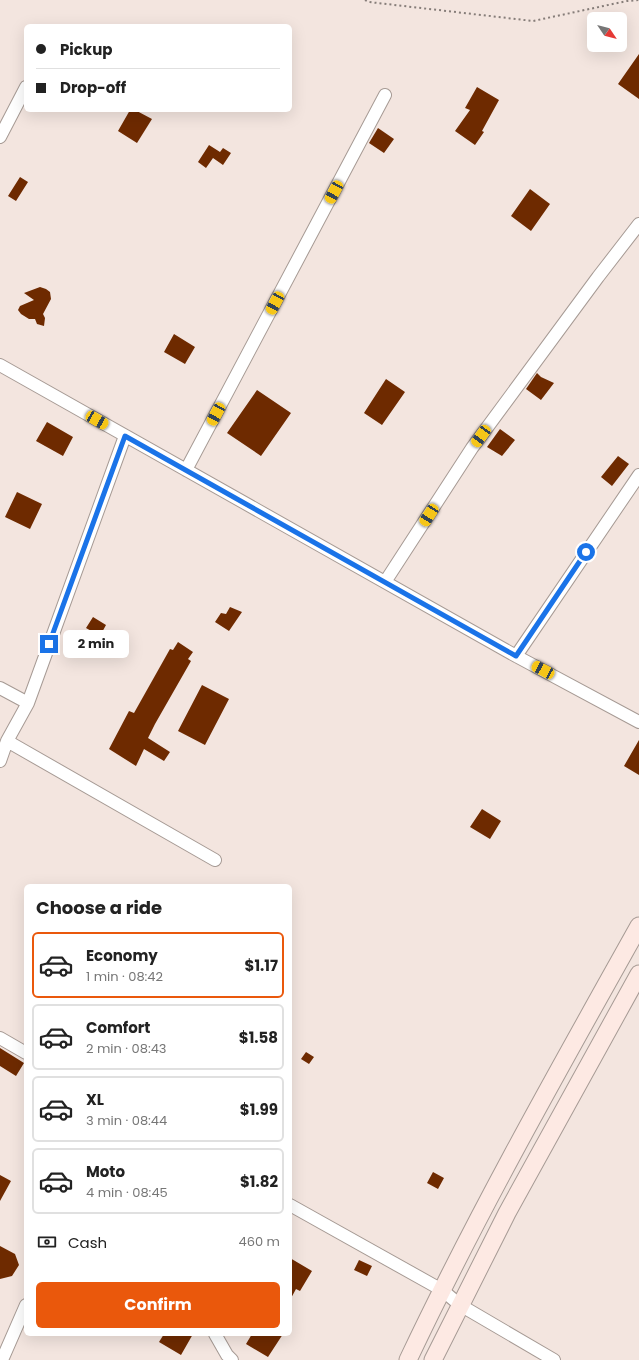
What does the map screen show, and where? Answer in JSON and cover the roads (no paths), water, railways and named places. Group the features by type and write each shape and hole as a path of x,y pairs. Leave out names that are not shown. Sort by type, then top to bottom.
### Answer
{"main road":[{"path":"408,1360 442,1290 530,1121 639,926"},
{"path":"433,1360 460,1305 556,1123 639,974"}],"street":[{"path":"0,136 24,91"},
{"path":"186,470 385,95"},
{"path":"385,582 472,448 639,224"},
{"path":"0,365 516,656 639,722"},
{"path":"0,761 7,741 28,703 125,436"},
{"path":"516,656 639,475"},
{"path":"0,688 28,703"},
{"path":"7,741 215,860"},
{"path":"0,1038 24,1052"},
{"path":"292,1206 442,1290 460,1305 554,1360"},
{"path":"2,1360 24,1310"},
{"path":"217,1336 227,1355 232,1360"}]}
